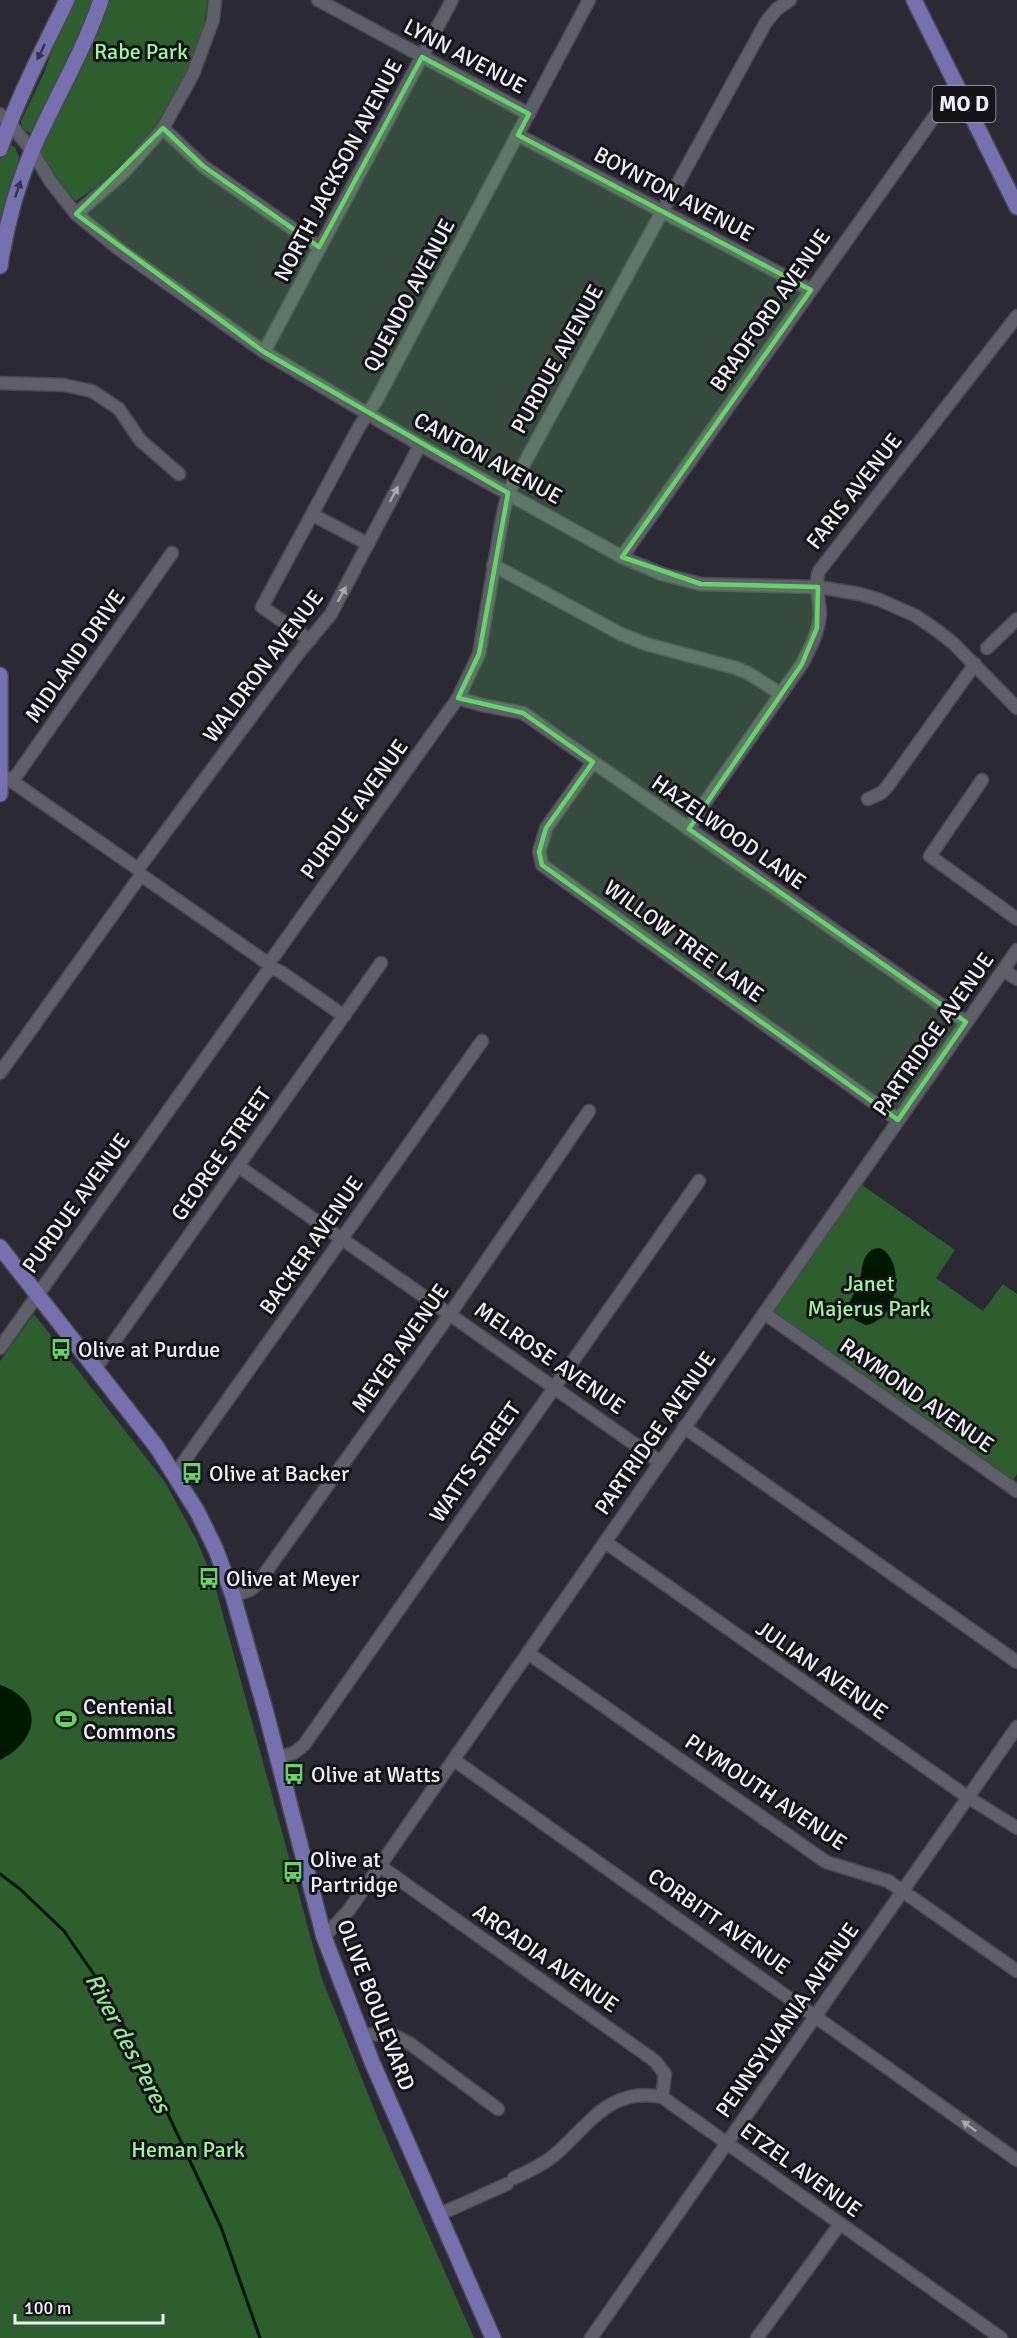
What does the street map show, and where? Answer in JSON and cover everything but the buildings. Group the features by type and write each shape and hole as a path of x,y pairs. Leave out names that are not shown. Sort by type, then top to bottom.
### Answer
{"main road":[{"path":"0,149 5,118 67,0"},
{"path":"0,266 4,236 32,151 76,60 101,0"},
{"name":"MO D","path":"914,0 1017,207"},
{"path":"0,675 4,776 0,794"},
{"name":"OLIVE BOULEVARD","path":"0,1247 156,1446 197,1511 216,1550 233,1596 279,1757 324,1937 361,2034 493,2338"}],"street":[{"path":"76,214 124,172 163,128 193,74 213,20 214,0"},
{"name":"LYNN AVENUE","path":"318,0 529,114"},
{"name":"QUENDO AVENUE","path":"310,640 262,607 589,0"},
{"name":"PURDUE AVENUE","path":"0,1348 458,698 479,654 493,565 508,493 766,22 777,9 790,0"},
{"name":"NORTH JACKSON AVENUE","path":"264,352 451,4"},
{"name":"BRADFORD AVENUE","path":"622,556 939,110 960,96"},
{"name":"CANTON AVENUE","path":"5,118 32,151 51,182 76,214 120,250 264,352 420,445 622,556 662,574 701,584 818,587 861,594 880,600 915,616 953,643 1017,708"},
{"path":"163,128 203,166 319,247"},
{"name":"BOYNTON AVENUE","path":"518,135 811,290"},
{"name":"FARIS AVENUE","path":"689,829 802,664 818,628 820,616 817,579 819,571 1017,316"},
{"path":"0,383 64,385 92,391 119,409 140,440 179,474"},
{"name":"WALDRON AVENUE","path":"0,1073 140,872 297,655 331,614 420,445"},
{"path":"313,515 368,544"},
{"name":"MIDLAND DRIVE","path":"4,776 172,553"},
{"path":"493,565 621,634 646,644 736,668 781,694"},
{"path":"987,648 1017,619"},
{"path":"868,800 887,787 975,664"},
{"name":"HAZELWOOD LANE","path":"458,698 524,713 966,1022"},
{"name":"WILLOW TREE LANE","path":"593,762 546,828 539,852 542,865 898,1120"},
{"path":"4,776 344,1016"},
{"path":"982,780 930,856 1017,919"},
{"name":"PARTRIDGE AVENUE","path":"324,1937 349,1910 380,1866 1017,950"},
{"name":"GEORGE STREET","path":"95,1369 381,963"},
{"path":"1003,970 1017,979"},
{"name":"BACKER AVENUE","path":"175,1474 482,1041"},
{"name":"MEYER AVENUE","path":"233,1596 250,1590 258,1583 450,1314 589,1111"},
{"name":"MELROSE AVENUE","path":"238,1166 660,1462"},
{"name":"WATTS STREET","path":"279,1757 294,1753 304,1745 553,1386 699,1181"},
{"name":"RAYMOND AVENUE","path":"764,1313 1017,1491"},
{"path":"684,1427 1017,1662"},
{"name":"JULIAN AVENUE","path":"605,1542 969,1798 1017,1828"},
{"name":"PLYMOUTH AVENUE","path":"528,1653 826,1862 877,1877 904,1890 1017,1971"},
{"name":"PENNSYLVANIA AVENUE","path":"591,2338 1017,1727"},
{"name":"CORBITT AVENUE","path":"454,1760 1017,2160"},
{"name":"ARCADIA AVENUE","path":"380,1866 655,2061 665,2074 662,2097"},
{"path":"361,2034 393,2036 409,2043 498,2109"},
{"path":"438,2215 538,2166 556,2154 584,2124 618,2101 636,2095 662,2097"},
{"name":"ETZEL AVENUE","path":"662,2097 1001,2338"},
{"path":"757,2338 840,2224"}],"highlighted area":[{"path":"422,57 529,114 518,135 811,290 622,557 701,584 818,587 817,628 802,664 689,829 966,1022 898,1120 542,865 539,852 546,828 593,762 523,713 458,698 479,654 508,493 264,352 76,214 163,128 203,166 319,247"}],"green space":[{"path":"74,0 96,0 75,48 31,133 23,127 21,121 44,73 57,36"},
{"name":"Rabe Park","path":"106,0 207,0 204,22 191,61 167,107 152,129 117,168 76,201 60,182 38,148"},
{"path":"8,144 15,147 19,157 0,223 0,160"},
{"name":"Janet Majerus Park","path":"862,1185 955,1250 936,1278 983,1311 1003,1284 1017,1294 1017,1474 1012,1482 775,1312 776,1307"},
{"name":"Heman Park","path":"34,1314 165,1482 197,1541 214,1582 322,1979 383,2131 474,2338 0,2338 0,1361"}],"shaded area":[{"path":"880,1248 888,1255 893,1265 896,1276 895,1289 886,1312 877,1321 866,1325 855,1320 848,1306 859,1283 866,1256 874,1249"},
{"path":"0,1685 15,1692 24,1701 30,1710 32,1721 23,1742 0,1760"}],"waterway":[{"name":"River des Peres","path":"0,1874 20,1889 64,1931 104,1989 151,2078 221,2227 260,2338"}],"place":[{"name":"Olive at Purdue","path":"61,1349"},
{"name":"Olive at Backer","path":"192,1473"},
{"name":"Olive at Meyer","path":"209,1578"},
{"name":"Centenial Commons","path":"66,1719"},
{"name":"Olive at Watts","path":"294,1774"},
{"name":"Olive at Partridge","path":"293,1872"}]}
